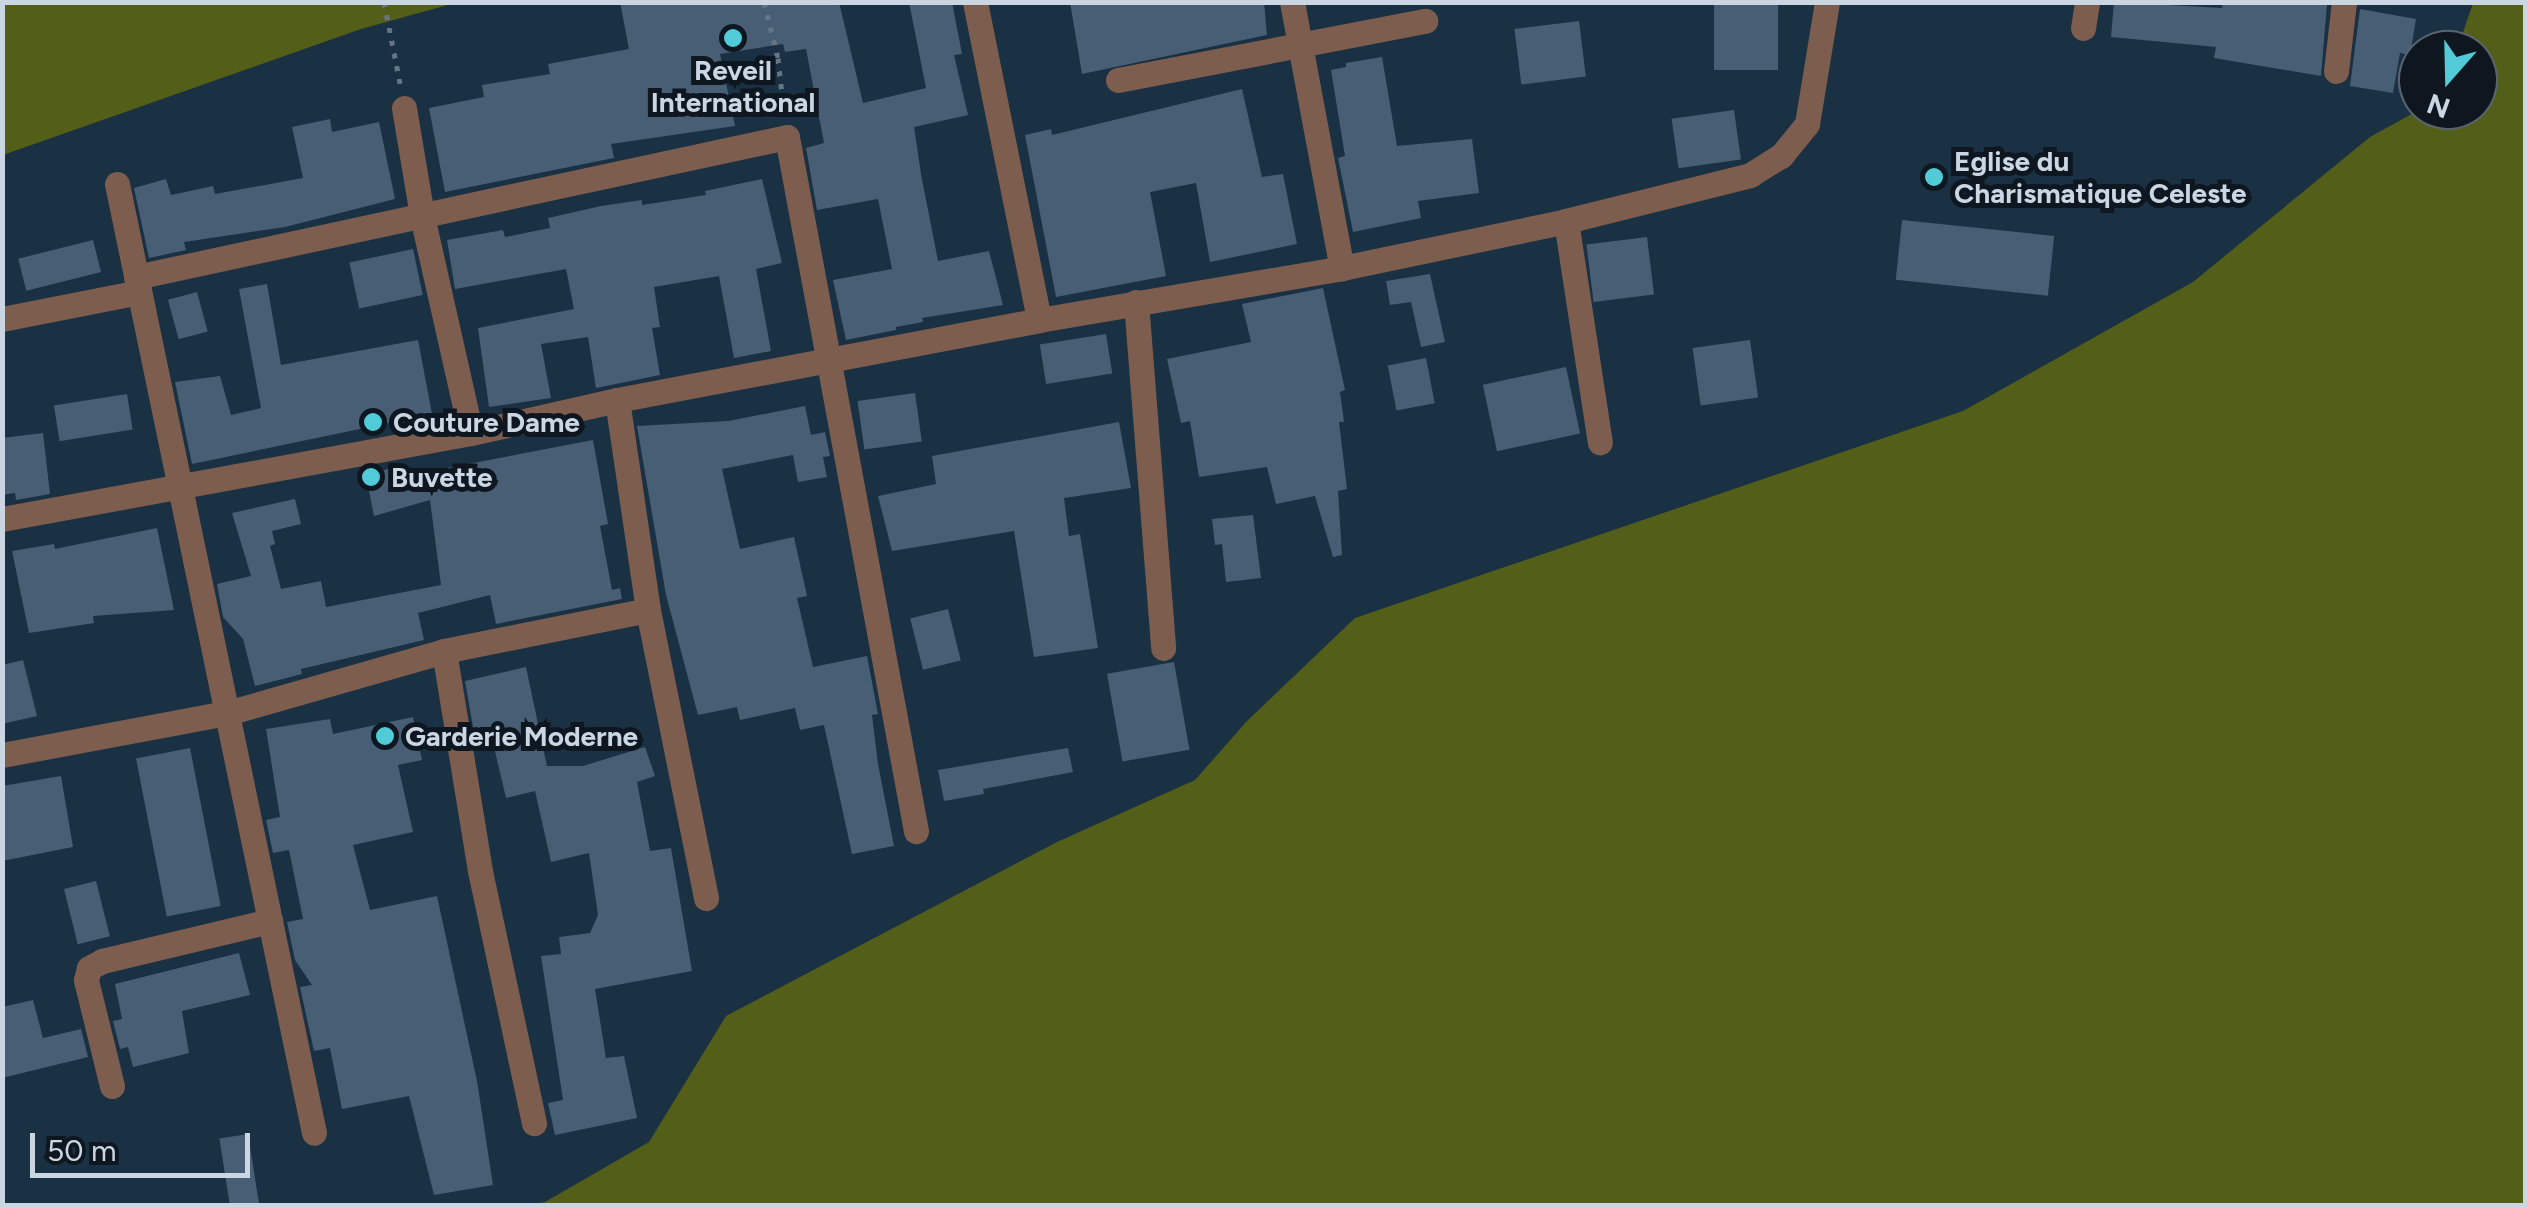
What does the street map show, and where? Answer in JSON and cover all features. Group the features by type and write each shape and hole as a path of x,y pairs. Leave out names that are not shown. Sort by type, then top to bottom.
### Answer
{"street":[{"path":"975,2 1040,320"},
{"path":"1292,2 1342,268"},
{"path":"2,519 471,433 617,400 1136,302 1342,268 1750,175 1781,156 1806,124 1827,2"},
{"path":"2336,71 2344,2"},
{"path":"1118,80 1425,21"},
{"path":"404,108 422,216 471,433"},
{"path":"2,319 422,216 787,137 916,831"},
{"path":"117,184 314,1133"},
{"path":"1566,220 1600,442"},
{"path":"1136,302 1163,648"},
{"path":"617,400 648,610 706,898"},
{"path":"2,755 226,713 444,651 648,610"},
{"path":"444,651 480,871 534,1123"},
{"path":"112,1086 86,980 90,968 102,961 270,921"}],"path":[{"path":"384,2 394,51"},
{"path":"764,2 778,58 787,137"}],"green space":[{"path":"2,3 455,3 361,29 3,155"},
{"path":"2473,3 2526,3 2525,1205 528,1205 545,1202 649,1142 726,1016 1057,842 1195,780 1247,721 1355,618 1963,411 2193,282 2370,137 2398,122 2398,130 2498,130 2498,30 2464,30"}],"building":[{"path":"620,2 839,2 863,103 926,88 909,2 952,2 962,54 954,55 968,115 914,127 921,174 938,261 989,251 1003,305 922,318 923,322 896,330 846,340 833,280 892,269 878,199 817,210 806,148 824,143 806,49 785,52 783,44 720,54 735,126 611,144 614,158 445,192 429,108 484,97 482,85 550,74 548,64 629,49"},
{"path":"1070,2 1264,2 1267,35 1082,74"},
{"path":"1714,2 1778,2 1778,70 1714,70"},
{"path":"2114,2 2222,8 2223,2 2327,4 2321,76 2214,58 2216,47 2111,37"},
{"path":"2360,9 2416,19 2414,30 2398,30 2393,93 2350,86"},
{"path":"1579,21 1586,77 1521,85 1514,29"},
{"path":"1382,57 1397,146 1472,139 1479,193 1418,201 1421,218 1353,232 1338,158 1345,156 1331,70 1346,67 1346,63"},
{"path":"1242,89 1262,177 1283,174 1297,244 1210,262 1196,183 1150,192 1166,276 1056,297 1025,135 1051,129 1052,135"},
{"path":"1734,110 1741,160 1679,168 1672,119"},
{"path":"330,119 332,132 379,122 395,199 285,227 184,242 186,250 149,258 134,188 166,179 171,195 213,186 215,194 303,178 292,127"},
{"path":"762,179 782,263 756,269 771,351 734,358 719,276 654,287 660,327 652,328 660,375 596,388 588,337 541,344 551,398 489,407 478,328 574,309 566,269 455,289 447,240 503,230 505,237 550,228 548,218 601,206 642,200 642,205 706,195 705,191"},
{"path":"1902,220 2054,236 2048,296 1896,280"},
{"path":"1647,237 1654,295 1594,302 1586,244"},
{"path":"93,240 101,272 26,291 18,259"},
{"path":"413,249 423,295 359,308 349,263"},
{"path":"1430,274 1445,342 1421,347 1411,302 1390,305 1386,281"},
{"path":"267,284 281,365 418,340 432,414 192,464 175,382 220,376 231,415 261,408 239,289"},
{"path":"1323,288 1345,390 1340,392 1344,422 1339,422 1347,489 1338,491 1342,555 1333,557 1315,496 1276,504 1267,467 1199,477 1190,421 1181,423 1167,359 1251,342 1242,304"},
{"path":"197,292 208,332 179,339 168,300"},
{"path":"1106,334 1112,374 1046,384 1040,344"},
{"path":"1750,340 1758,397 1701,406 1693,348"},
{"path":"1426,358 1435,403 1396,411 1388,365"},
{"path":"1566,367 1580,434 1497,451 1483,385"},
{"path":"915,393 922,442 864,450 858,401"},
{"path":"127,394 133,430 60,441 54,406"},
{"path":"805,406 811,435 825,432 830,456 823,457 827,477 798,482 793,455 722,469 740,549 794,537 807,596 797,598 813,667 867,656 878,714 872,715 878,764 894,846 852,854 824,725 800,730 795,708 740,720 737,707 698,715 666,595 637,426 728,421"},
{"path":"1119,422 1131,488 1064,498 1069,536 1080,534 1098,648 1034,657 1014,531 892,551 878,496 936,484 932,456"},
{"path":"43,433 50,494 16,500 15,493 2,495 2,438"},
{"path":"593,440 608,524 600,526 612,590 620,588 622,599 496,624 490,595 418,613 424,640 301,669 302,674 255,686 243,639 223,617 217,584 251,576 232,513 295,499 301,524 272,531 275,544 270,546 281,589 321,581 326,607 441,585 430,500 374,516 366,476 397,466 400,477"},
{"path":"1253,515 1261,578 1226,582 1222,544 1215,545 1212,519"},
{"path":"157,528 174,610 93,616 94,623 29,633 12,551 54,544 55,549"},
{"path":"948,609 961,660 923,670 910,618"},
{"path":"23,660 37,716 2,724 2,665"},
{"path":"1174,662 1189,750 1122,761 1107,674"},
{"path":"526,667 547,766 583,766 645,747 655,776 637,782 650,851 671,848 692,971 595,989 606,1058 624,1056 637,1118 555,1135 548,1103 563,1100 541,956 561,954 559,937 590,933 598,915 589,853 551,862 535,791 506,798 494,747 477,750 465,681"},
{"path":"413,717 422,760 398,765 413,832 353,845 370,910 437,896 477,1081 493,1185 434,1195 409,1096 342,1109 330,1048 314,1051 300,987 312,985 295,960 287,922 303,919 289,850 273,853 266,820 280,817 266,729 330,719 333,734"},
{"path":"190,748 221,906 167,917 136,758"},
{"path":"1068,748 1073,772 983,789 984,794 944,801 938,770"},
{"path":"61,776 73,847 2,861 2,786"},
{"path":"96,881 110,936 78,944 64,889"},
{"path":"239,953 250,995 182,1011 189,1053 133,1067 128,1047 120,1049 113,1021 122,1019 115,984"},
{"path":"33,1000 43,1038 81,1029 88,1057 2,1078 2,1007"},
{"path":"248,1134 259,1206 230,1206 219,1139"}],"place":[{"name":"Reveil International","path":"733,38"},
{"name":"Eglise du Charismatique Celeste","path":"1934,177"},
{"name":"Couture Dame","path":"373,422"},
{"name":"Buvette","path":"371,477"},
{"name":"Garderie Moderne","path":"385,736"}]}
